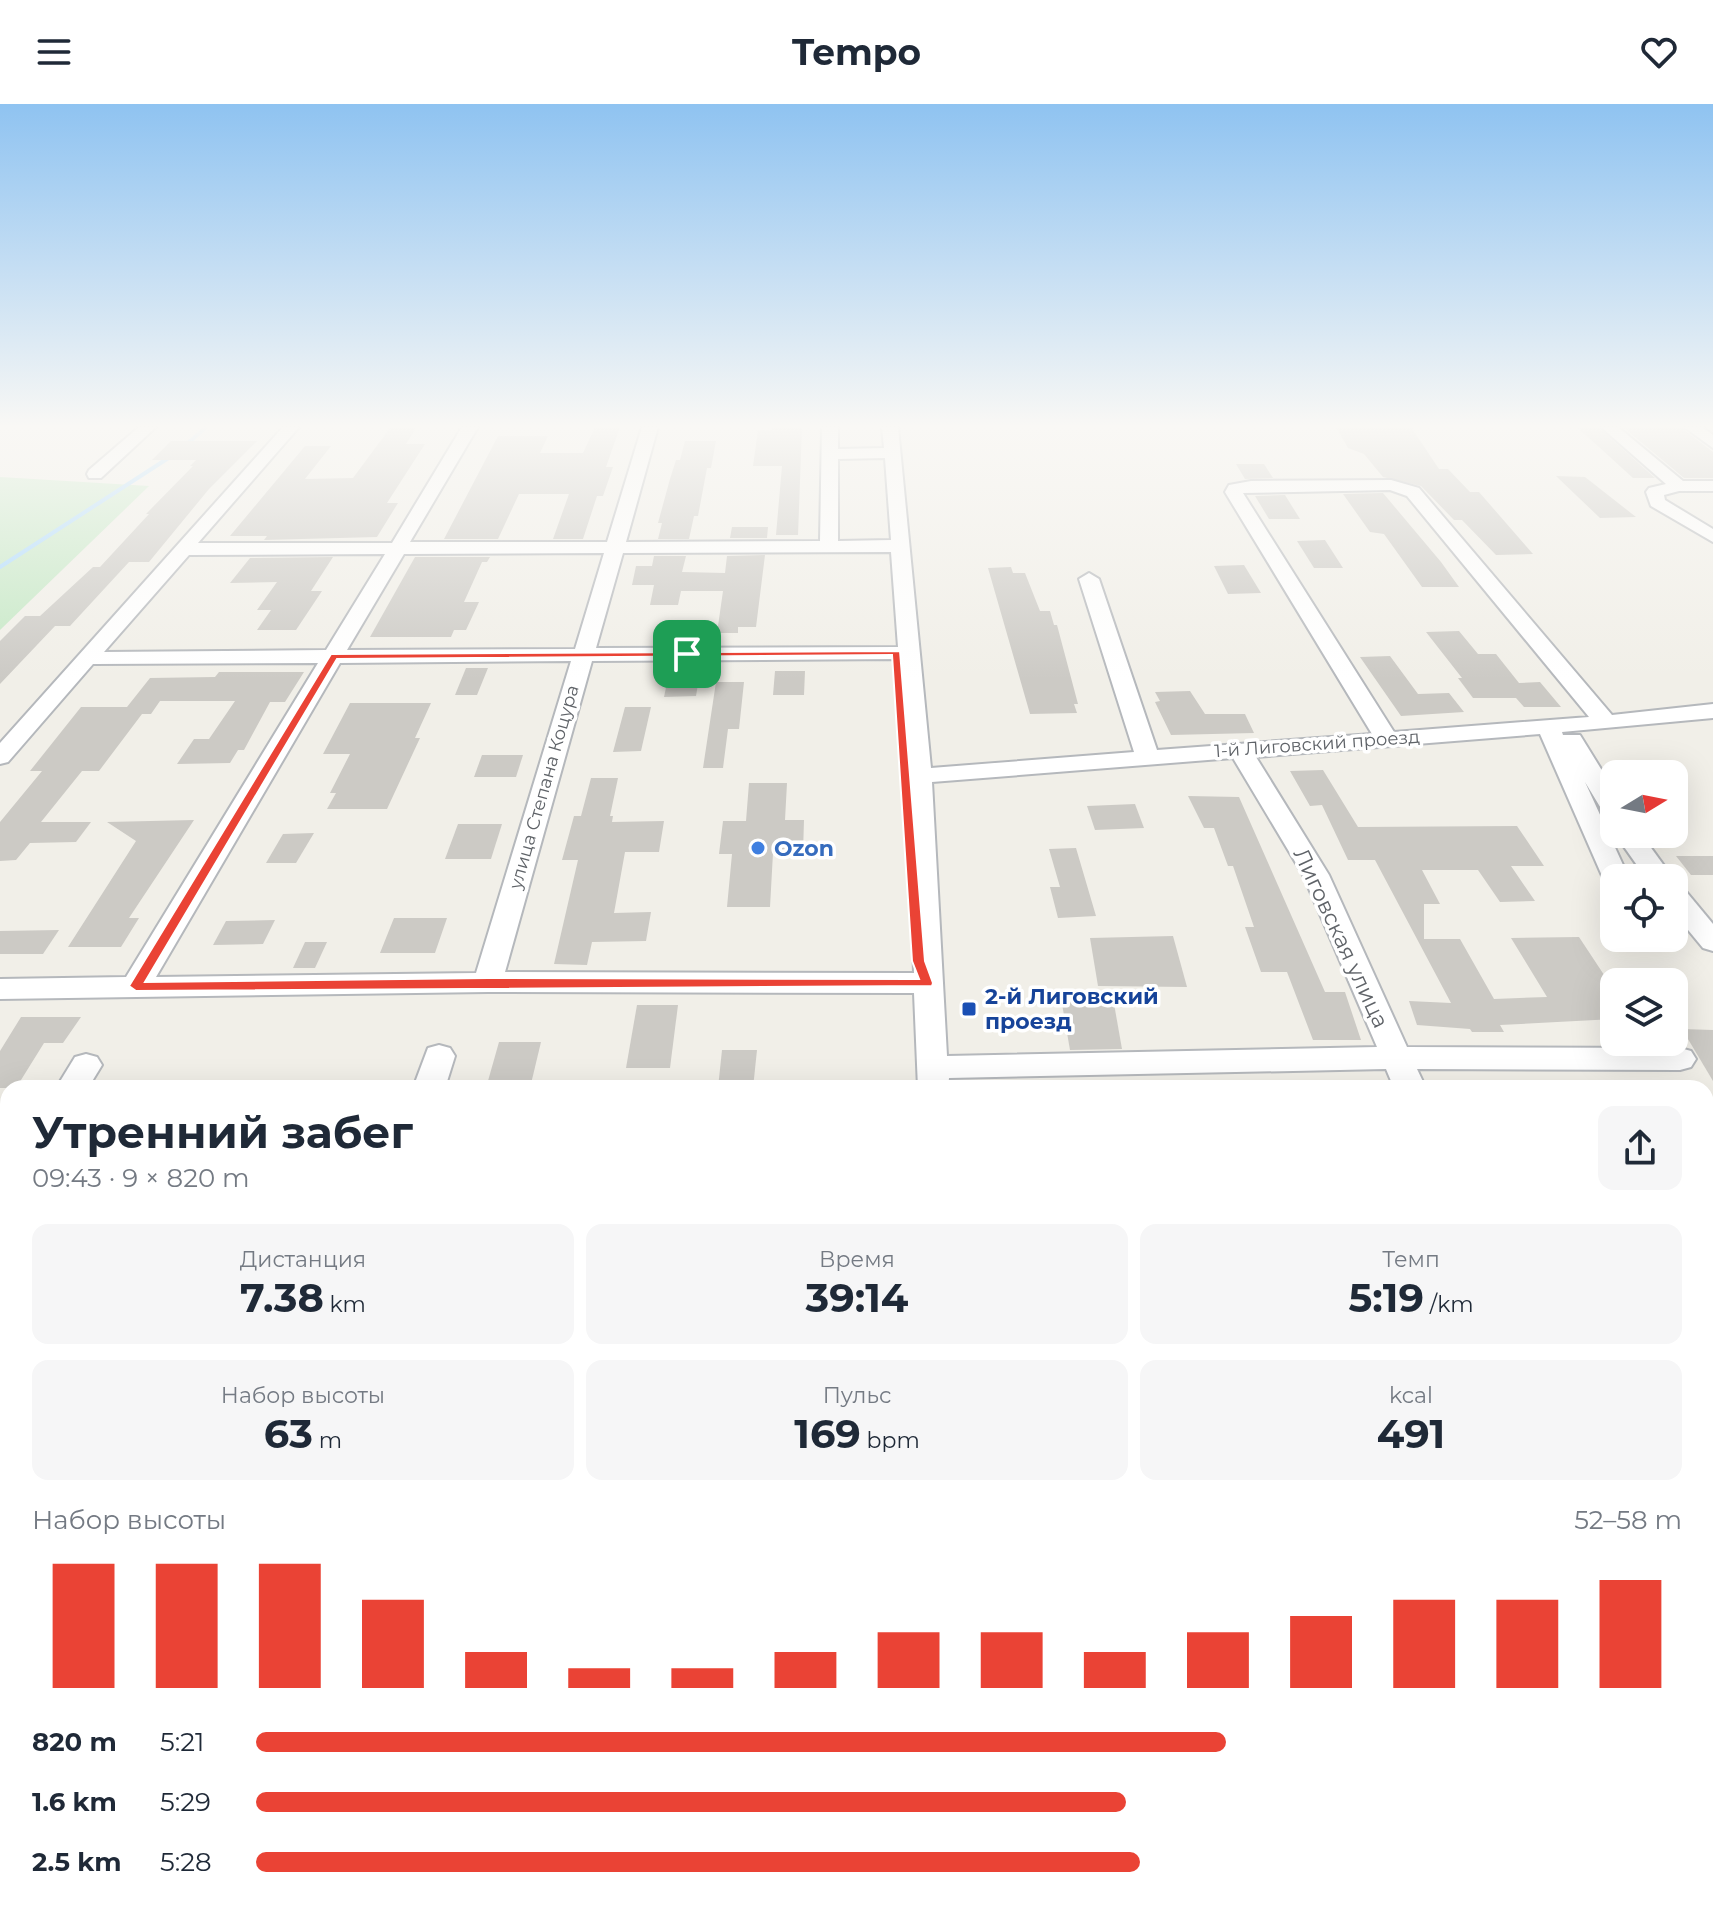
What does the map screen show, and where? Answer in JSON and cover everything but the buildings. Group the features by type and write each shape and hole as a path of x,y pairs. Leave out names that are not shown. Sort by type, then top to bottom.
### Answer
{"street":[{"path":"0,757 215,511"},
{"path":"136,986 419,511"},
{"name":"улица Степана Коцура","path":"488,982 625,511"},
{"path":"829,511 829,547"},
{"path":"892,511 897,653 918,961 927,983"},
{"path":"896,511 920,776 932,1078 1018,1077 1396,1058 1680,1059"},
{"path":"1246,511 1386,738"},
{"path":"1429,511 1606,722"},
{"path":"1672,511 1713,537"},
{"path":"181,549 894,546"},
{"path":"1089,579 1147,757"},
{"path":"87,658 897,653"},
{"name":"1-й Лиговский проезд","path":"920,776 1684,716 1713,711"},
{"path":"1684,716 1713,734"},
{"path":"1556,726 1600,790"},
{"path":"1556,726 1610,864"},
{"name":"Лиговская улица","path":"1240,750 1316,875 1406,1080"},
{"path":"1688,910 1709,933"},
{"path":"0,989 488,982 927,983"},
{"path":"432,1080 439,1056"}],"green space":[{"path":"0,511 123,511 0,630"}],"waterway":[{"path":"0,567 86,511"}],"place":[{"name":"Ozon","path":"758,848"},
{"name":"2-й Лиговский проезд","path":"969,1009"}],"route":[{"path":"897,653 918,961 927,983 488,982 136,986 334,656 687,654 897,653"}]}
